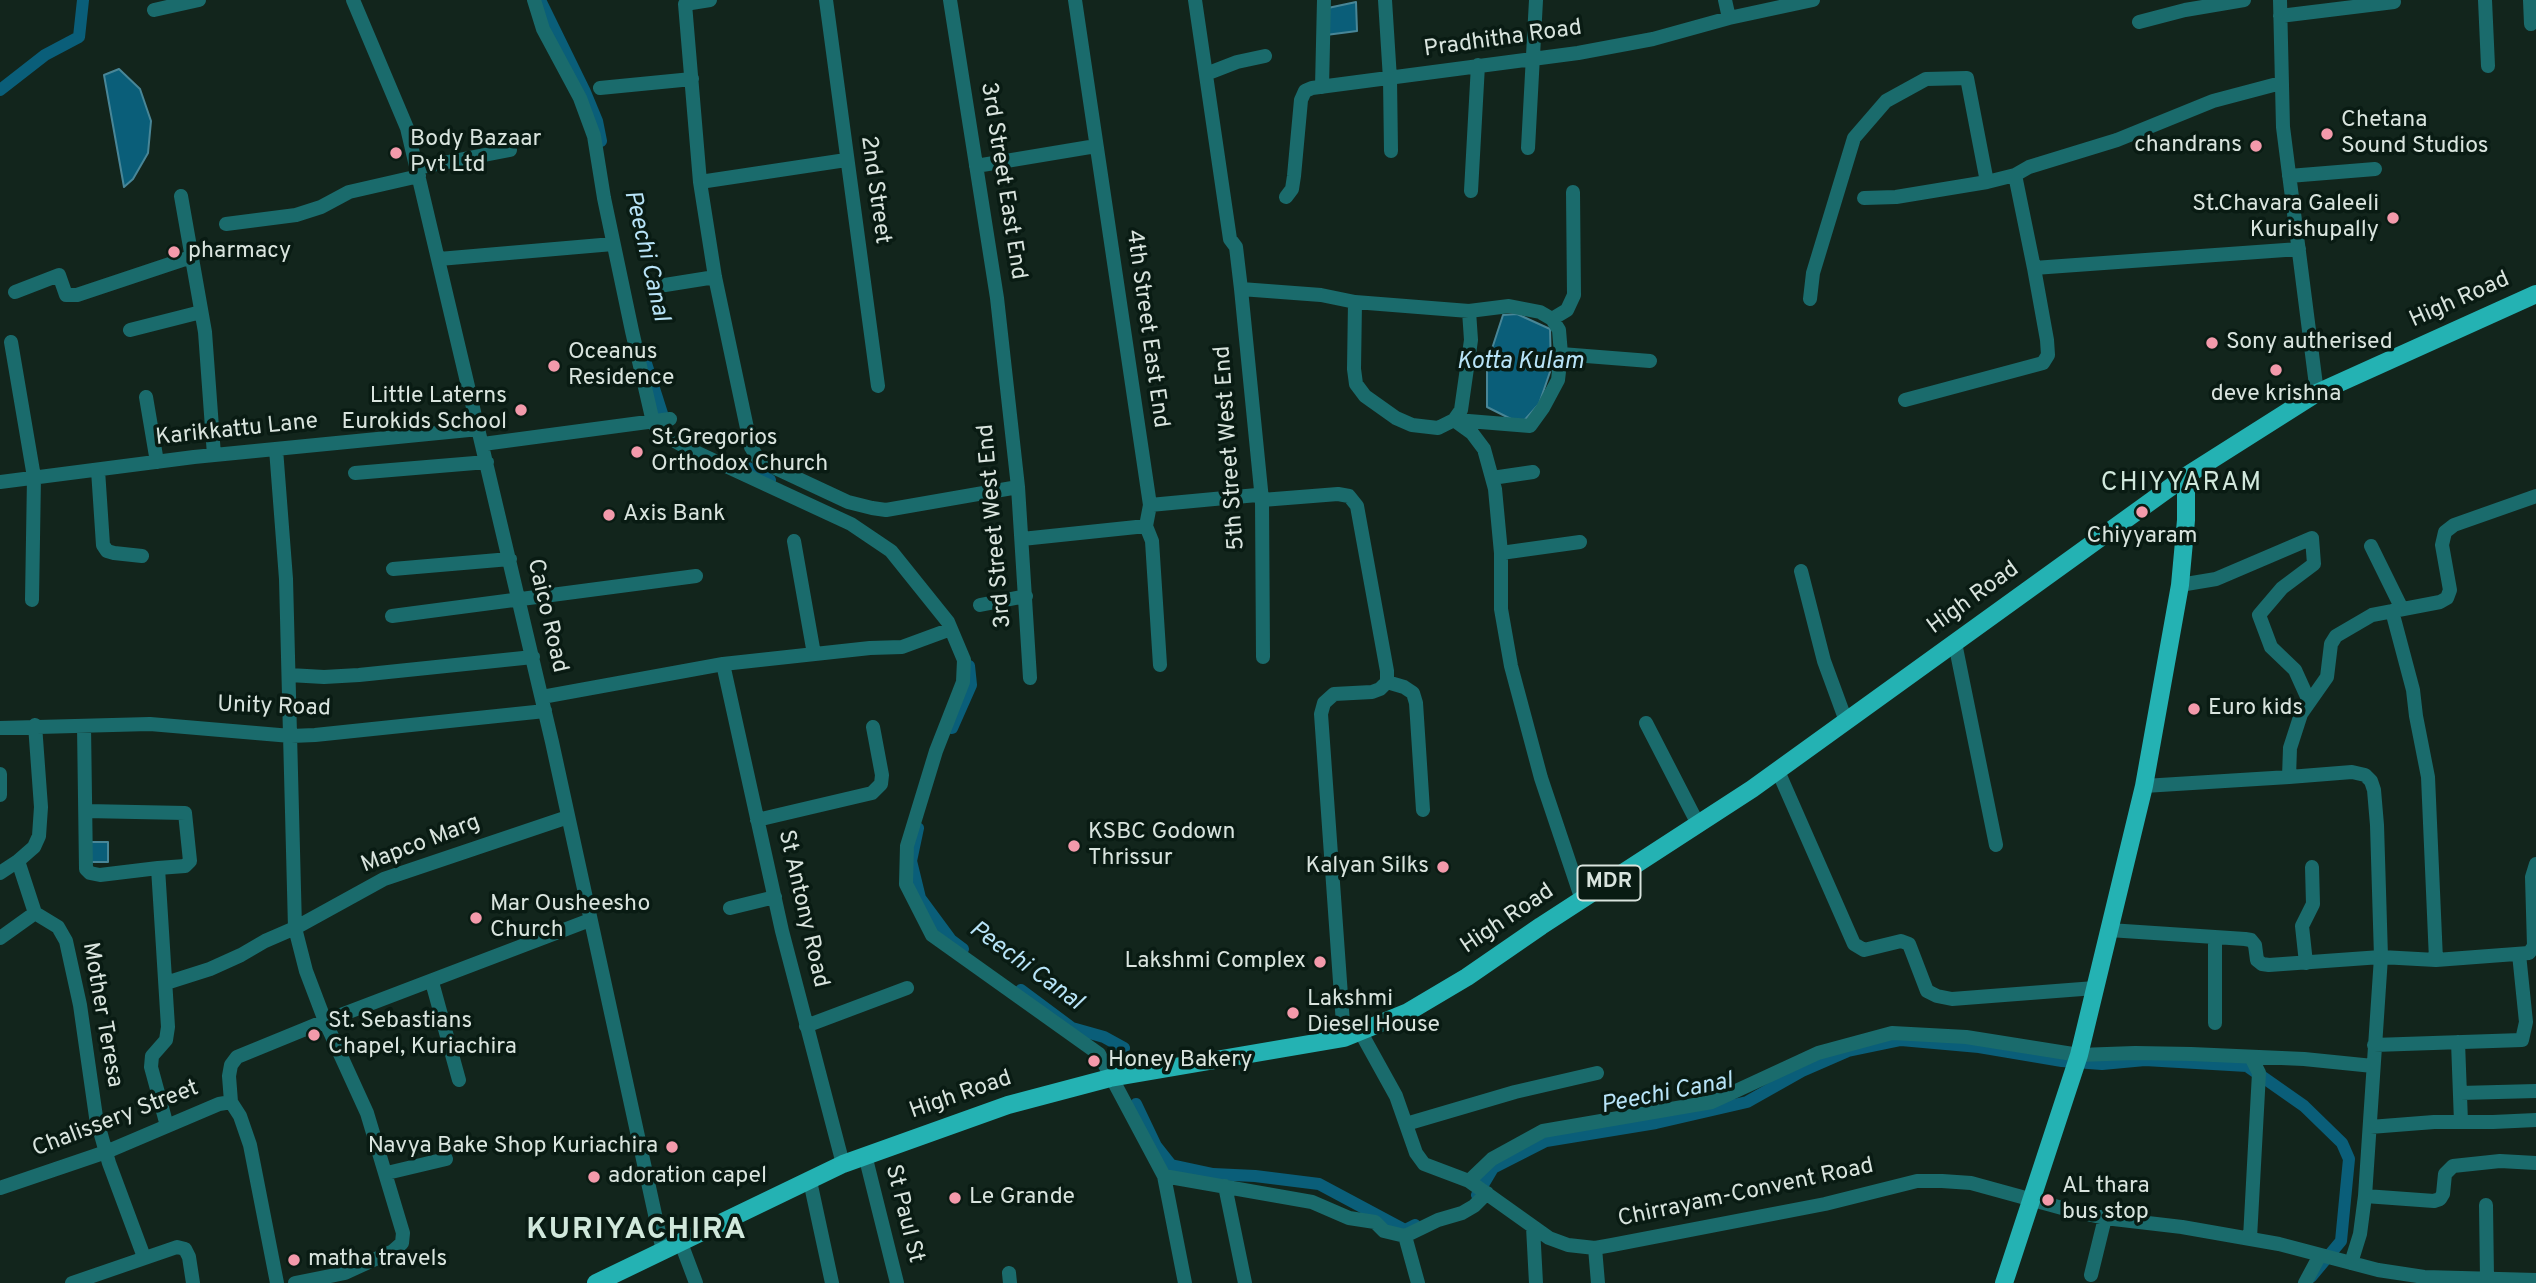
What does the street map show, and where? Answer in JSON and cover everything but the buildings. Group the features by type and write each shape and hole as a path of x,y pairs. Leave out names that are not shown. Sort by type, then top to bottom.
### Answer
{"main road":[{"name":"High Road","path":"596,1283 843,1164 1008,1105 1110,1078 1352,1034 1408,1012 1467,978 1778,771 2186,476 2318,393 2536,294"},
{"path":"2004,1283 2077,1061 2144,786 2180,585 2186,520 2186,476"}],"street":[{"path":"155,10 199,0"},
{"name":"Caico Road","path":"352,0 407,128 418,172 533,657 663,1251"},
{"path":"534,0 544,29 589,119 613,244 660,421 659,432 668,439 851,524 891,551 948,622 964,660 963,682 936,751 907,846 906,884 932,935 1099,1054 1164,1176 1185,1283"},
{"path":"710,0 684,2 700,182 715,277 751,447 760,460 848,502 887,510 1018,487"},
{"name":"2nd Street","path":"826,0 878,386"},
{"name":"3rd Street East End","path":"950,0 997,298 1003,369"},
{"name":"4th Street East End","path":"1075,0 1150,505 1146,526 1152,541 1160,665"},
{"name":"5th Street West End","path":"1195,0 1230,239 1236,247 1241,289 1262,500 1263,657"},
{"path":"1286,197 1292,189 1301,100 1305,91 1322,87 1324,0"},
{"path":"1385,0 1391,151"},
{"path":"1528,148 1536,0"},
{"path":"1725,0 1729,18"},
{"name":"Pradhitha Road","path":"1322,87 1578,53 1653,39 1729,18 1813,0"},
{"path":"2139,22 2185,10 2244,0"},
{"path":"2280,0 2280,83 2289,176 2318,393"},
{"path":"2486,0 2488,66"},
{"path":"2530,0 2531,24"},
{"path":"2280,16 2394,2"},
{"path":"1206,74 1237,62 1265,56"},
{"path":"1471,191 1478,65"},
{"path":"1810,299 1813,273 1854,138 1886,101 1926,79 1967,78 1987,182"},
{"path":"600,88 692,79"},
{"path":"1864,198 1896,197 2015,175 2029,167 2117,140 2213,102 2280,83"},
{"path":"976,166 1096,146"},
{"path":"226,224 296,215 321,207 349,192 510,150"},
{"path":"700,182 846,160"},
{"path":"2289,176 2375,169"},
{"path":"1905,400 2043,363 2048,355 2035,268 2015,175"},
{"path":"1552,319 1567,310 1574,295 1573,192"},
{"path":"181,196 205,332 214,455"},
{"path":"439,260 613,244"},
{"path":"2035,268 2299,249"},
{"path":"15,292 59,275 66,295 77,295 191,257"},
{"path":"665,285 715,277"},
{"path":"1241,289 1469,311 1509,306 1540,312 1552,319 1559,330 1561,354 1558,380 1530,426 1454,420"},
{"path":"1355,302 1356,384 1365,396 1396,418 1412,425 1438,428 1454,420 1461,410 1471,340 1469,311"},
{"path":"130,330 201,312"},
{"path":"10,342 34,477 32,600"},
{"path":"1561,354 1650,361"},
{"name":"3rd Street West End","path":"1003,369 1018,487 1030,678"},
{"path":"146,397 157,462"},
{"path":"1454,420 1472,433 1484,449 1492,478 1501,553 1501,609 1511,666 1541,778 1582,900"},
{"name":"Karikkattu Lane","path":"0,482 276,449 660,421"},
{"path":"276,449 289,675 295,928 306,971 367,1113 403,1233 402,1243 393,1251 345,1273 295,1283"},
{"path":"355,473 487,462"},
{"path":"98,470 103,545 107,551 114,553 142,556"},
{"path":"1492,478 1533,472"},
{"path":"1150,505 1257,495 1262,500 1338,494 1349,496 1357,506 1387,682 1373,692 1334,694 1324,703 1321,714 1352,1034"},
{"path":"2288,777 2290,748 2301,714 2327,677 2331,644 2336,636 2372,615 2440,602 2447,598 2450,590 2442,545 2445,532 2454,524 2536,496"},
{"path":"1022,539 1146,526"},
{"path":"2180,585 2216,579 2312,538 2314,564 2282,588 2259,615 2271,646 2295,670 2309,701"},
{"path":"794,541 814,654"},
{"path":"1501,553 1580,542"},
{"path":"2371,546 2397,610 2428,777 2436,960"},
{"path":"393,569 510,559"},
{"path":"1801,572 1824,661 1846,721"},
{"path":"392,616 696,576"},
{"path":"980,605 1026,596"},
{"name":"Unity Road","path":"0,727 150,724 291,736 543,704 723,664 870,648 902,648 951,629"},
{"path":"1955,643 1996,845"},
{"path":"289,675 347,676 533,657"},
{"name":"St Antony Road","path":"723,664 775,897 843,1164"},
{"path":"1387,682 1413,693 1416,703 1423,810"},
{"path":"1646,723 1698,824"},
{"path":"0,873 34,847 39,836 41,807 35,725"},
{"path":"84,726 85,867 90,873 100,874 185,866 190,861 185,813 86,811"},
{"path":"757,820 872,793 881,785 882,775 873,727"},
{"path":"1778,771 1854,944 1864,950 1901,941 1909,944 1927,991 1952,999 2095,988"},
{"path":"2144,786 2352,772 2365,775 2371,781 2377,825 2381,957 2365,1196 2360,1234 2351,1263"},
{"path":"0,774 0,796"},
{"name":"Mapco Marg","path":"166,983 210,968 295,928 383,878 568,817"},
{"path":"0,938 35,913 18,861"},
{"path":"2374,1045 2522,1040 2526,1033 2528,954 2534,946 2532,877 2536,864"},
{"path":"2306,963 2302,926 2313,904 2312,867"},
{"path":"159,868 168,1027 166,1040 152,1056 151,1067 167,1126"},
{"path":"730,908 775,897"},
{"name":"Mother Teresa","path":"35,913 58,927 66,941 80,1005 96,1117 106,1152 145,1257"},
{"path":"231,1102 229,1076 237,1057 590,920"},
{"path":"2109,930 2252,940 2257,960 2262,964 2381,957 2436,960 2528,954"},
{"path":"2215,937 2215,1023"},
{"path":"432,982 459,1080"},
{"path":"806,1026 907,988"},
{"path":"1164,1176 1312,1202 1349,1218 1375,1223 1384,1231 1405,1236 1475,1206 1479,1187 1492,1159 1543,1131 1712,1102 1818,1053 1892,1033 1966,1037 2077,1061 2135,1053 2304,1059 2373,1066"},
{"name":"Chirrayam-Convent Road","path":"1352,1034 1396,1096 1416,1153 1424,1164 1479,1187 1549,1238 1568,1245 1595,1248 1825,1204 1917,1181 1971,1183 2105,1218 2250,1238 2378,1270 2424,1277 2536,1280"},
{"path":"2458,1042 2461,1122"},
{"path":"2250,1238 2259,1073 2251,1057"},
{"path":"1406,1124 1515,1092 1597,1073"},
{"path":"2460,1093 2536,1091"},
{"name":"Chalissery Street","path":"0,1188 106,1152 219,1104 231,1102 240,1116 250,1144 277,1283"},
{"path":"2370,1127 2434,1122 2536,1120"},
{"name":"St Paul St","path":"864,1155 897,1283"},
{"path":"387,1173 446,1158"},
{"path":"2365,1196 2434,1201 2440,1199 2443,1194 2445,1174 2453,1166 2500,1161 2536,1163"},
{"path":"810,1181 832,1283"},
{"path":"1226,1186 1245,1283"},
{"path":"2486,1205 2487,1278"},
{"path":"2091,1275 2105,1218"},
{"path":"1533,1227 1536,1283"},
{"path":"1405,1236 1418,1283"},
{"path":"681,1242 696,1283"},
{"path":"72,1283 177,1247 185,1249 193,1283"},
{"path":"1595,1248 1598,1283"},
{"path":"2307,1280 2326,1257"}],"water":[{"path":"1356,2 1357,31 1326,35 1328,8"},
{"path":"119,69 140,89 151,121 148,153 133,179 124,187 104,75"},
{"name":"Kotta Kulam","path":"1517,314 1550,329 1551,369 1539,404 1521,424 1487,407 1487,364 1503,315"},
{"path":"88,842 108,842 108,862 89,862"}],"waterway":[{"path":"0,90 45,55 79,37 83,0"},
{"name":"Peechi Canal","path":"540,0 585,92 597,121 601,141"},
{"name":"Peechi Canal","path":"645,360 666,426"},
{"name":"Peechi Canal","path":"730,462 754,470 770,480"},
{"name":"Peechi Canal","path":"952,728 971,685 969,666"},
{"name":"Peechi Canal","path":"918,828 911,861 920,898 951,940 963,949"},
{"name":"Peechi Canal","path":"1021,990 1072,1028 1104,1037 1124,1048"},
{"name":"Peechi Canal","path":"1477,1195 1493,1168 1546,1141 1656,1123 1747,1102 1802,1071 1848,1051 1901,1040 1979,1047 2062,1061 2102,1064 2145,1060 2247,1066 2304,1106 2342,1143 2349,1159 2341,1241 2311,1277"},
{"name":"Peechi Canal","path":"1136,1104 1156,1146 1171,1165 1213,1174 1319,1184 1405,1230 1415,1225"}],"place":[{"name":"Chetana Sound Studios","path":"2327,134"},
{"name":"chandrans","path":"2256,146"},
{"name":"Body Bazaar Pvt Ltd","path":"396,153"},
{"name":"St.Chavara Galeeli Kurishupally","path":"2393,218"},
{"name":"pharmacy","path":"174,252"},
{"name":"Sony autherised","path":"2212,343"},
{"name":"Oceanus Residence","path":"554,366"},
{"name":"deve krishna","path":"2276,370"},
{"name":"Little Laterns Eurokids School","path":"521,410"},
{"name":"St.Gregorios Orthodox Church","path":"637,452"},
{"name":"Chiyyaram","path":"2142,512"},
{"name":"Axis Bank","path":"609,515"},
{"name":"Euro kids","path":"2194,709"},
{"name":"KSBC Godown Thrissur","path":"1074,846"},
{"name":"Kalyan Silks","path":"1443,867"},
{"name":"Mar Ousheesho Church","path":"476,918"},
{"name":"Lakshmi Complex","path":"1320,962"},
{"name":"Lakshmi Diesel House","path":"1293,1013"},
{"name":"St. Sebastians Chapel, Kuriachira","path":"314,1035"},
{"name":"Honey Bakery","path":"1094,1061"},
{"name":"Navya Bake Shop Kuriachira","path":"672,1147"},
{"name":"adoration capel","path":"594,1177"},
{"name":"Le Grande","path":"955,1198"},
{"name":"AL thara bus stop","path":"2048,1200"},
{"name":"matha travels","path":"294,1260"}],"district":[{"name":"CHIYYARAM","path":"2182,485"},
{"name":"KURIYACHIRA","path":"637,1232"}]}
